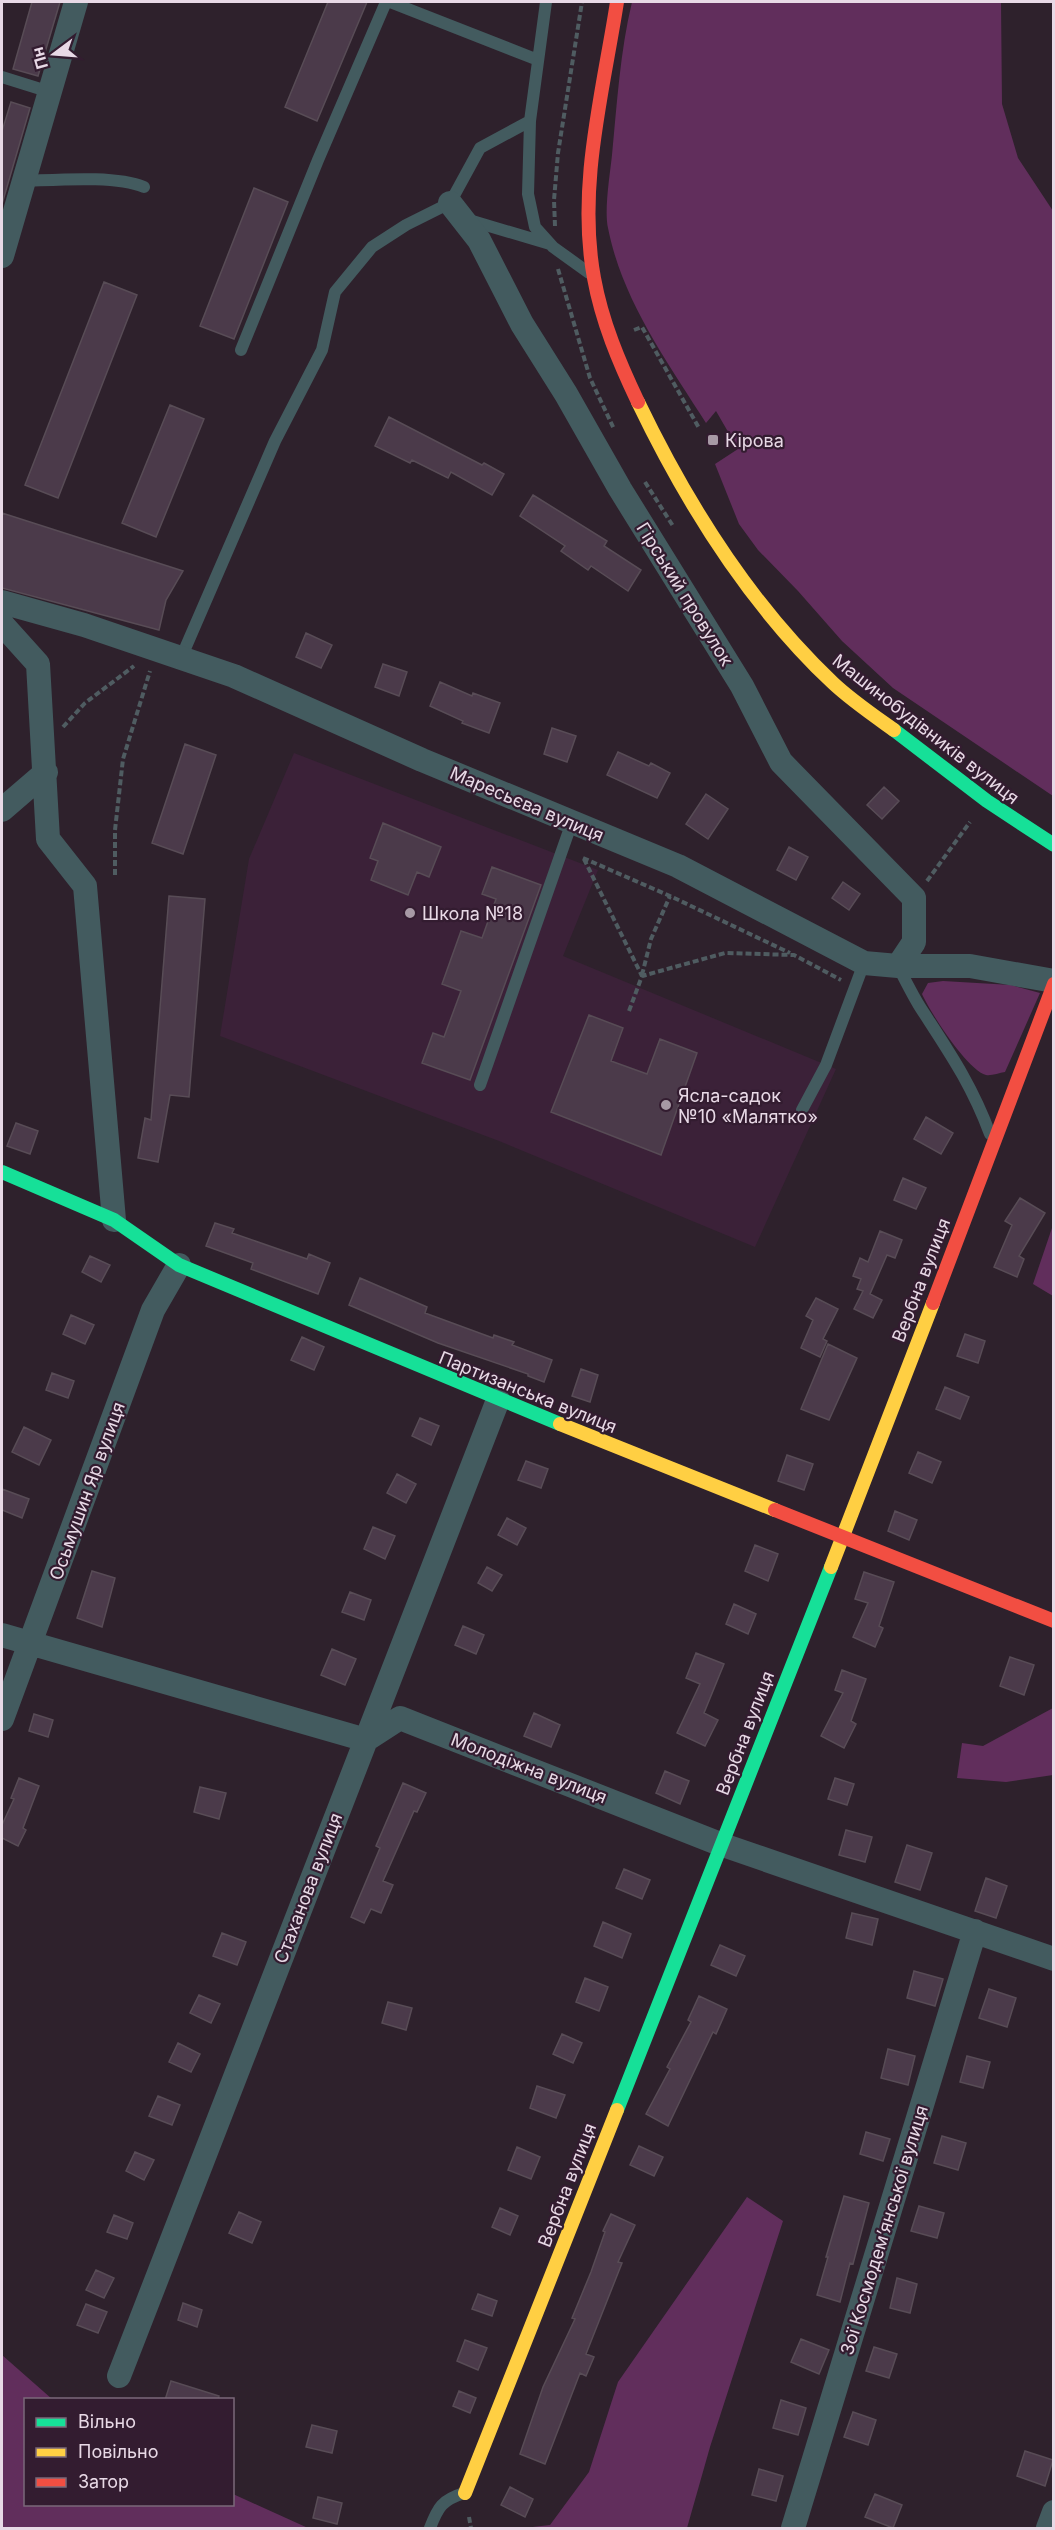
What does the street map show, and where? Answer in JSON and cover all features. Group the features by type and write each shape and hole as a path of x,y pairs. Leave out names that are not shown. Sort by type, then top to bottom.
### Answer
{"street":[{"path":"2,256 76,2"},
{"name":"Машинобудівників вулиця","path":"617,2 589,208 591,253 597,292 620,359 638,402 667,459 697,512 775,621 832,682 1016,823 1053,844"},
{"name":"Гірський провулок","path":"456,210 479,240 522,324 566,394 620,489 736,676 781,762 914,898"},
{"name":"Маресьєва вулиця","path":"2,602 84,625 234,676 422,760 678,866 864,963 898,966 970,966 1053,982"},
{"path":"2,624 38,664 48,839 85,886 114,1220"},
{"path":"2,810 45,760"},
{"path":"898,966 914,942 914,898"},
{"name":"Вербна вулиця","path":"465,2493 994,1144 1053,982"},
{"name":"Партизанська вулиця","path":"2,1172 114,1220 179,1265 498,1400 1053,1621"},
{"name":"Осьмушин Яр вулиця","path":"2,1719 153,1310 179,1265"},
{"name":"Стаханова вулиця","path":"119,2376 498,1400"},
{"path":"2,1635 366,1740"},
{"name":"Молодіжна вулиця","path":"366,1740 400,1718 720,1844 1053,1959"},
{"name":"Зої Космодем’янської вулиця","path":"794,2529 975,1931"},
{"path":"1048,2529 1053,2512"}],"lane":[{"path":"241,350 318,160 388,2 538,60"},
{"path":"546,2 530,121 528,194 535,227 553,245 594,277"},
{"path":"2,77 50,92"},
{"path":"456,210 480,148 530,121"},
{"path":"23,181 124,182 144,187"},
{"path":"181,658 275,441 322,350 335,292 372,248 406,225 456,210 505,232 553,245"},
{"path":"480,1085 572,822"},
{"path":"802,1110 826,1065 864,963"},
{"path":"898,966 919,1006 964,1073 978,1101 994,1144"},
{"path":"430,2529 437,2510 449,2498 465,2493"}],"path":[{"path":"562,290 553,245 556,221 554,200 558,153 582,2"},
{"path":"45,760 85,703 132,666 161,674"},
{"path":"115,875 116,830 123,759 150,671"},
{"path":"914,898 971,820"},
{"path":"642,976 583,858 670,896 855,987"},
{"path":"629,1011 642,976 651,939 670,896"},
{"path":"642,976 725,953 794,955"}],"shaded area":[{"path":"632,2 1001,2 1002,104 1018,158 1053,211 1053,796 893,688 842,641 758,550 739,524 715,464 738,449 716,411 706,423 662,354 635,306 615,255 608,228 607,202 619,78"},
{"name":"Школа №18","path":"294,753 598,870 563,956 836,1069 755,1247 499,1141 220,1036 249,859"},
{"path":"943,981 1011,985 1040,993 1005,1072 986,1075 978,1071 969,1063 941,1026 922,994 928,983"},
{"path":"1053,1225 1053,1296 1033,1284"},
{"path":"1053,1708 1053,1775 1006,1782 957,1778 962,1743 983,1746"},
{"path":"747,2197 783,2221 710,2447 687,2528 524,2528 550,2525 589,2472 618,2382"},
{"path":"2,2355 51,2398 24,2398 24,2506 234,2506 234,2494 308,2528 2,2528"}],"building":[{"path":"32,2 60,2 38,76 13,69"},
{"path":"328,2 367,2 317,121 285,107"},
{"path":"11,102 30,108 2,204 2,131"},
{"path":"254,188 288,202 234,339 200,326"},
{"path":"104,282 137,295 58,498 25,485"},
{"path":"170,405 204,419 156,537 122,523"},
{"path":"389,417 504,474 492,495 451,472 448,478 412,460 410,463 375,446"},
{"path":"533,495 607,541 604,546 641,570 628,591 591,566 588,570 561,551 565,546 520,516"},
{"path":"2,513 183,571 166,600 159,630 2,588"},
{"path":"306,633 332,645 321,668 296,657"},
{"path":"383,664 407,672 399,696 375,687"},
{"path":"440,682 472,696 473,693 500,703 489,733 462,723 463,721 430,706"},
{"path":"552,728 576,736 567,762 544,754"},
{"path":"185,744 216,755 183,854 152,843"},
{"path":"618,752 649,766 651,763 670,773 657,798 607,775"},
{"path":"884,787 899,801 882,819 867,805"},
{"path":"706,794 728,809 708,839 686,824"},
{"path":"383,823 441,847 429,877 417,872 408,895 371,880 378,861 370,858"},
{"path":"789,847 808,857 796,880 777,870"},
{"path":"492,867 541,885 470,1080 422,1063 433,1033 444,1037 461,991 442,984 461,931 482,938 496,899 482,894"},
{"path":"843,882 860,894 849,910 832,898"},
{"path":"169,896 205,899 189,1097 170,1095 158,1162 138,1158 145,1118 151,1120"},
{"path":"589,1015 623,1028 611,1061 647,1074 660,1039 697,1053 661,1155 551,1112"},
{"path":"926,1117 953,1133 941,1154 914,1139"},
{"path":"16,1123 38,1131 30,1154 7,1146"},
{"path":"903,1178 926,1188 916,1209 894,1200"},
{"path":"1020,1198 1045,1213 1019,1256 1024,1259 1017,1277 994,1267 1012,1225 1005,1221"},
{"path":"215,1223 234,1229 232,1233 307,1259 309,1254 330,1263 318,1294 251,1269 253,1263 206,1246"},
{"path":"880,1231 902,1240 895,1258 887,1255 870,1294 882,1300 873,1318 854,1309 863,1291 857,1289 861,1279 853,1276 860,1258 868,1262"},
{"path":"90,1256 110,1265 101,1282 82,1272"},
{"path":"360,1278 427,1307 425,1313 493,1338 494,1335 514,1342 512,1345 552,1360 544,1382 528,1374 438,1343 349,1305"},
{"path":"816,1298 838,1309 823,1339 827,1341 820,1357 801,1348 813,1320 806,1316"},
{"path":"71,1315 94,1325 85,1344 63,1334"},
{"path":"965,1334 985,1341 978,1363 957,1356"},
{"path":"302,1337 324,1347 314,1370 291,1360"},
{"path":"828,1344 857,1358 829,1420 801,1409"},
{"path":"581,1369 598,1375 590,1402 572,1396"},
{"path":"52,1373 74,1381 68,1398 46,1390"},
{"path":"945,1387 969,1397 960,1419 936,1409"},
{"path":"420,1418 439,1426 431,1445 412,1436"},
{"path":"24,1427 51,1440 39,1465 12,1452"},
{"path":"918,1452 941,1462 932,1483 909,1473"},
{"path":"787,1455 813,1464 804,1490 778,1481"},
{"path":"526,1461 548,1469 541,1488 518,1480"},
{"path":"397,1474 416,1484 406,1503 387,1493"},
{"path":"2,1489 29,1499 22,1518 2,1510"},
{"path":"895,1511 917,1520 909,1540 888,1531"},
{"path":"507,1518 526,1528 517,1545 498,1535"},
{"path":"373,1527 395,1536 385,1559 364,1549"},
{"path":"755,1545 778,1554 768,1581 745,1571"},
{"path":"487,1567 502,1575 492,1591 478,1583"},
{"path":"92,1571 115,1578 102,1627 77,1618"},
{"path":"864,1572 894,1582 879,1626 883,1628 875,1647 853,1637 868,1603 855,1599"},
{"path":"350,1592 371,1600 364,1620 342,1612"},
{"path":"734,1604 756,1614 748,1634 726,1624"},
{"path":"463,1626 484,1635 476,1654 455,1645"},
{"path":"332,1649 356,1659 345,1685 321,1675"},
{"path":"696,1653 724,1664 704,1713 718,1720 705,1746 677,1733 700,1684 686,1678"},
{"path":"1010,1657 1034,1665 1024,1695 1000,1686"},
{"path":"842,1670 866,1679 851,1721 856,1724 844,1748 821,1736 843,1693 835,1690"},
{"path":"534,1713 560,1725 551,1747 524,1736"},
{"path":"34,1714 53,1720 48,1737 29,1731"},
{"path":"665,1771 689,1781 680,1804 656,1793"},
{"path":"19,1778 39,1786 23,1828 26,1830 18,1846 2,1838 2,1825 14,1799 11,1798"},
{"path":"835,1778 854,1784 847,1805 828,1799"},
{"path":"403,1783 426,1793 417,1812 414,1811 383,1881 393,1885 381,1913 371,1909 364,1923 351,1917 380,1848 376,1846"},
{"path":"200,1787 226,1793 219,1819 194,1812"},
{"path":"846,1830 872,1837 865,1862 839,1855"},
{"path":"907,1845 932,1853 920,1890 895,1882"},
{"path":"624,1869 650,1880 642,1899 616,1888"},
{"path":"986,1878 1007,1886 996,1918 975,1911"},
{"path":"852,1913 878,1919 872,1945 846,1938"},
{"path":"603,1922 631,1934 622,1958 594,1946"},
{"path":"222,1933 246,1942 237,1965 213,1956"},
{"path":"720,1945 745,1956 736,1976 711,1965"},
{"path":"914,1971 943,1979 935,2006 907,1998"},
{"path":"585,1978 608,1987 599,2011 576,2002"},
{"path":"989,1989 1016,1998 1007,2027 979,2018"},
{"path":"199,1995 220,2004 211,2023 190,2013"},
{"path":"699,1996 727,2009 716,2034 713,2032 668,2126 646,2114 670,2069 667,2067 691,2022 688,2020"},
{"path":"388,2002 412,2008 406,2030 382,2023"},
{"path":"562,2034 582,2043 573,2063 553,2054"},
{"path":"178,2043 200,2054 191,2072 169,2062"},
{"path":"888,2049 915,2056 908,2085 881,2078"},
{"path":"967,2056 990,2062 983,2088 960,2082"},
{"path":"537,2086 565,2095 556,2118 530,2108"},
{"path":"158,2096 180,2105 172,2125 149,2116"},
{"path":"866,2132 890,2139 883,2161 860,2154"},
{"path":"942,2136 966,2143 958,2170 934,2163"},
{"path":"639,2146 663,2157 654,2176 630,2165"},
{"path":"517,2147 540,2157 531,2179 508,2170"},
{"path":"135,2152 154,2160 144,2180 126,2171"},
{"path":"844,2196 869,2203 840,2302 817,2295"},
{"path":"919,2206 944,2213 937,2238 911,2231"},
{"path":"500,2208 518,2216 510,2235 492,2227"},
{"path":"239,2212 261,2222 252,2243 229,2233"},
{"path":"611,2214 635,2225 618,2262 622,2263 586,2354 594,2357 586,2376 580,2373 545,2464 520,2454 543,2387 575,2319 572,2318"},
{"path":"114,2215 133,2223 127,2239 107,2232"},
{"path":"96,2270 114,2278 104,2298 86,2290"},
{"path":"897,2278 917,2284 910,2313 890,2308"},
{"path":"478,2294 497,2301 492,2316 472,2309"},
{"path":"183,2303 202,2310 197,2327 178,2320"},
{"path":"86,2304 107,2312 98,2333 77,2325"},
{"path":"801,2339 829,2350 819,2374 791,2362"},
{"path":"465,2340 487,2348 478,2370 457,2361"},
{"path":"874,2347 897,2354 889,2378 866,2371"},
{"path":"171,2381 219,2396 218,2398 166,2398"},
{"path":"459,2391 476,2398 470,2413 453,2406"},
{"path":"781,2400 806,2408 798,2435 773,2428"},
{"path":"853,2412 876,2420 868,2445 844,2437"},
{"path":"312,2425 337,2431 332,2453 306,2447"},
{"path":"1025,2451 1053,2460 1045,2486 1017,2476"},
{"path":"759,2469 783,2476 776,2501 752,2495"},
{"path":"510,2487 533,2499 525,2517 501,2505"},
{"path":"875,2494 902,2505 893,2528 865,2517"},
{"path":"318,2497 342,2503 337,2524 313,2518"}],"traffic: fast":[{"path":"894,730 987,801 1054,845"},
{"path":"2,1172 114,1220 179,1265 560,1424"},
{"path":"617,2110 831,1567"}],"traffic: slow":[{"path":"638,402 699,515 774,621 833,683 894,730"},
{"path":"831,1567 933,1303"},
{"path":"560,1424 775,1510"},
{"path":"465,2493 617,2110"}],"traffic: jam":[{"path":"617,2 594,140 588,209 594,278 606,326 638,402"},
{"path":"933,1303 1054,984"},
{"path":"775,1510 1054,1621"}],"place":[{"name":"Кірова","path":"713,440"},
{"name":"Школа №18","path":"410,913"},
{"name":"Ясла-садок №10 «Малятко»","path":"666,1105"}]}
